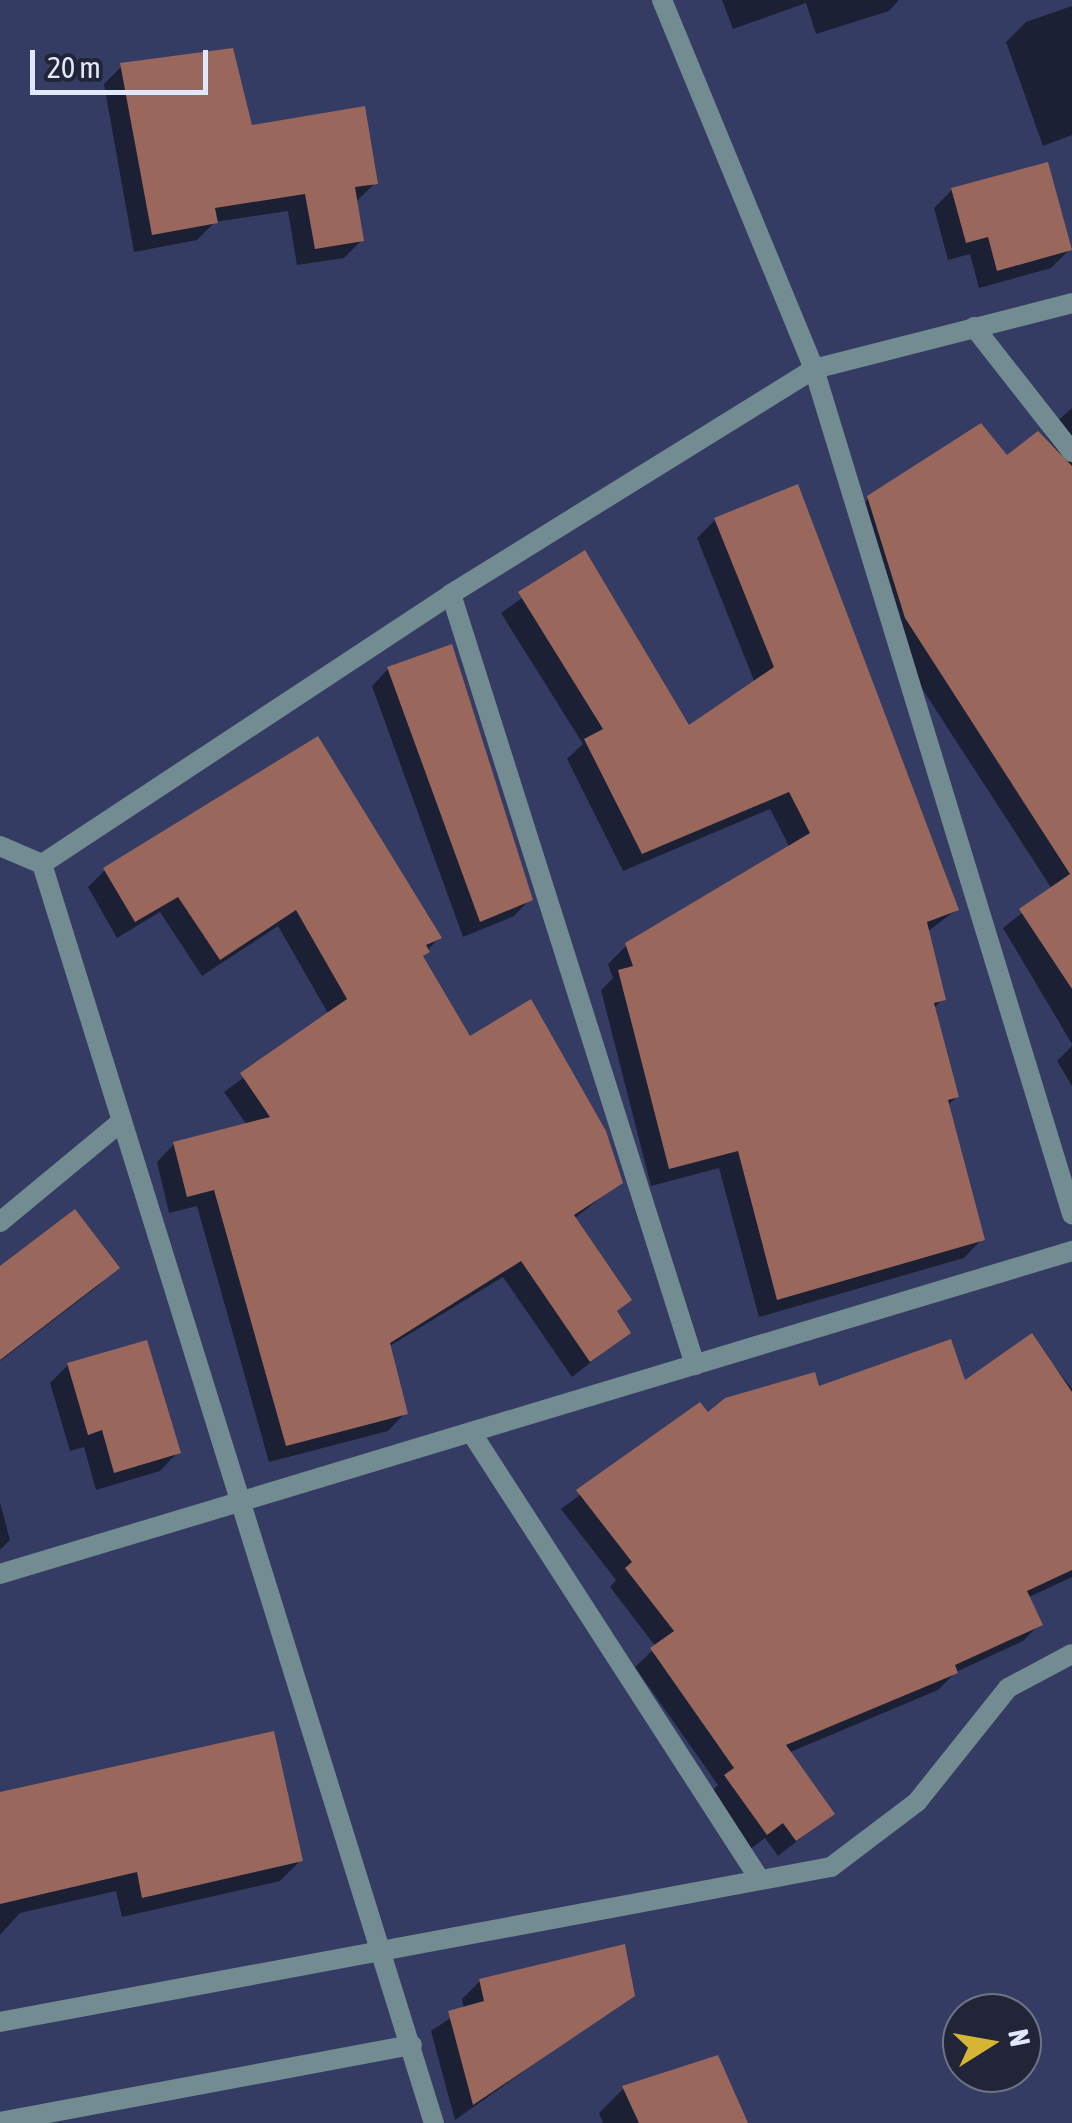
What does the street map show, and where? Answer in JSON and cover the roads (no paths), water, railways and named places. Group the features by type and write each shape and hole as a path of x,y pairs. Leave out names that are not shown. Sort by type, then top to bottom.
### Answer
{"street":[{"path":"662,0 814,369 1072,1214"},
{"path":"42,864 451,594 814,369 1072,303"},
{"path":"974,326 1072,452"},
{"path":"451,594 695,1365"},
{"path":"0,846 42,864 386,1953 434,2123"},
{"path":"0,1222 122,1120"},
{"path":"0,1574 1072,1251"},
{"path":"471,1432 760,1880"},
{"path":"0,2022 831,1867 917,1802 1008,1688 1072,1654"},
{"path":"0,2122 412,2045"}]}
